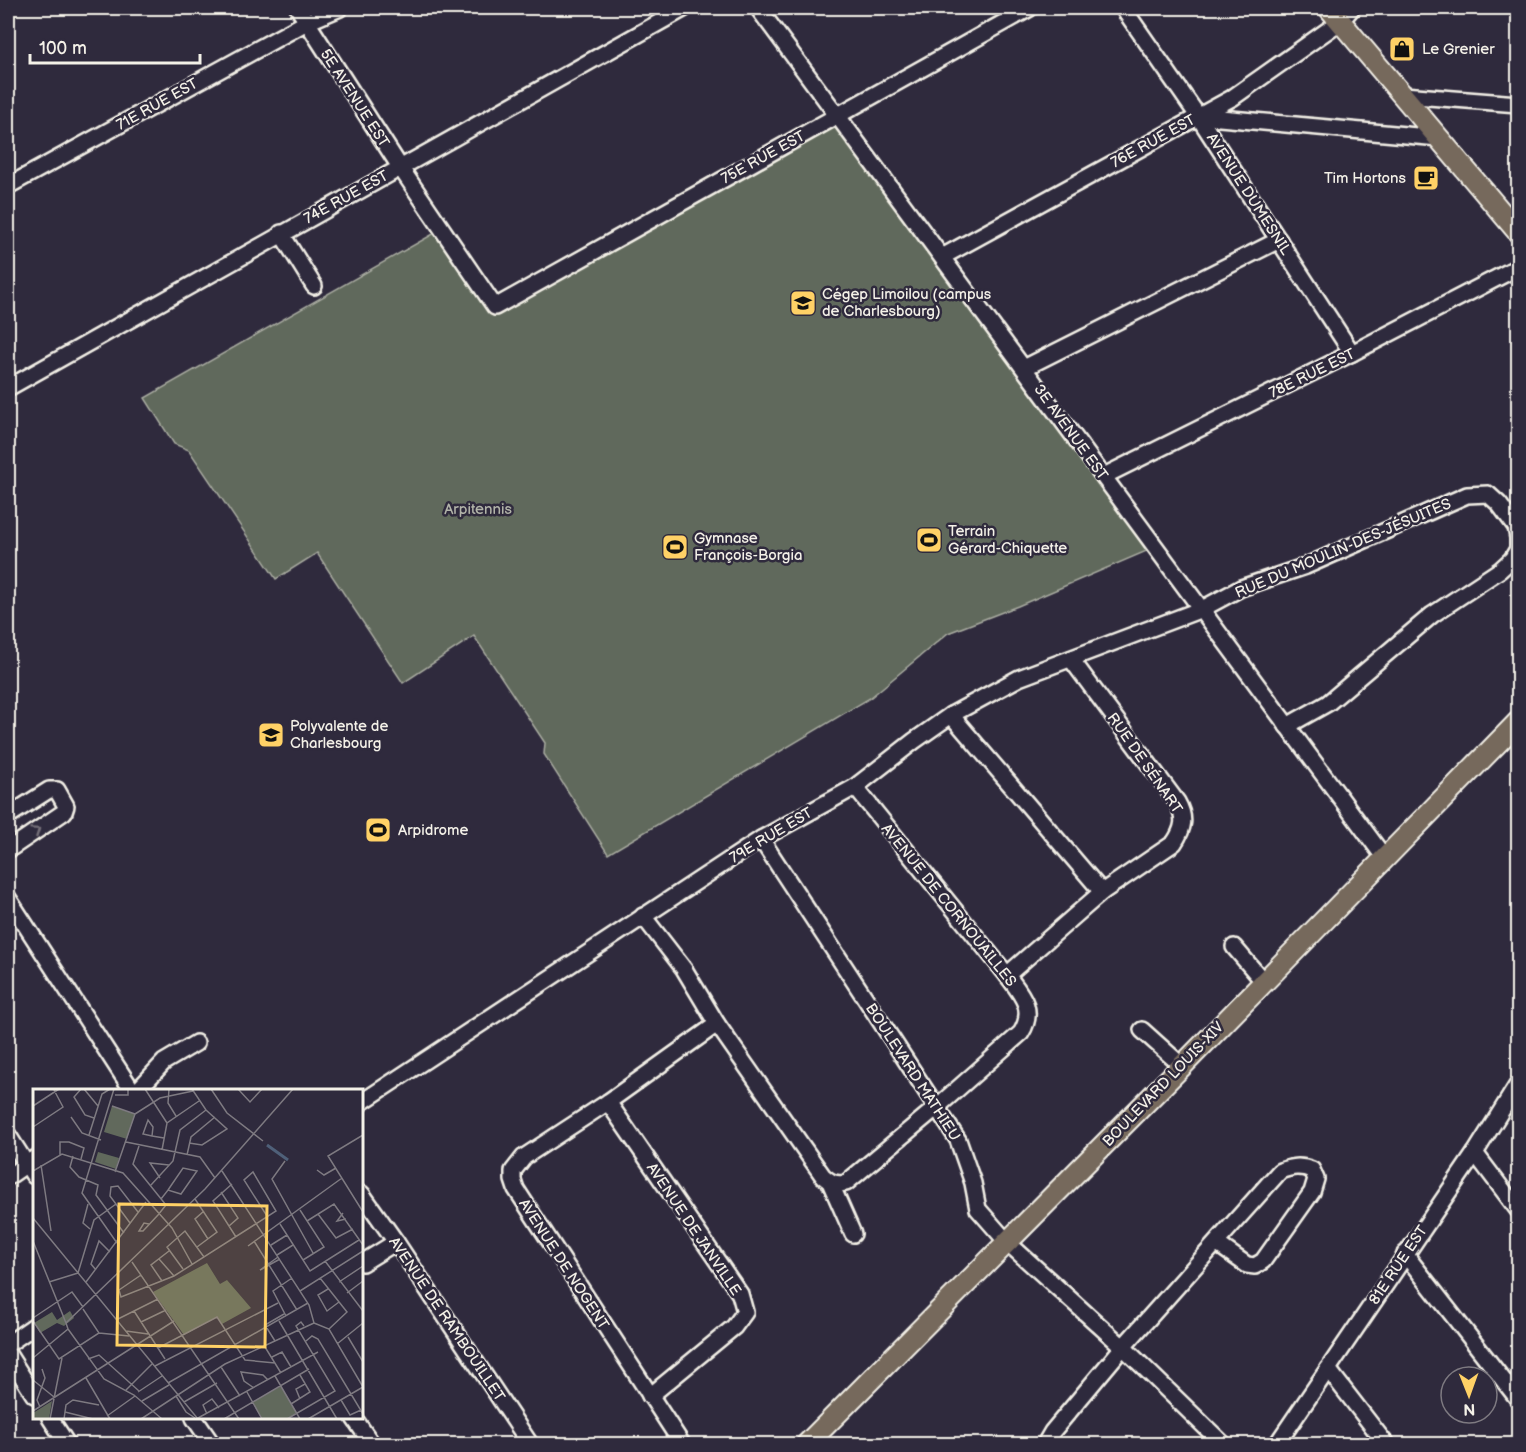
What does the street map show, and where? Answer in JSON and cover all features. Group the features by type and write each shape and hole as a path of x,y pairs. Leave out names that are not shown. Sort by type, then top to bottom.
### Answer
{"main road":[{"path":"1341,12 1403,95 1518,232"},
{"name":"BOULEVARD LOUIS-XIV","path":"807,1444 1182,1066 1518,722"}],"street":[{"name":"5E AVENUE EST","path":"298,8 400,168 495,307"},
{"name":"71E RUE EST","path":"8,186 307,22 340,8"},
{"name":"74E RUE EST","path":"8,388 685,8"},
{"name":"3E AVENUE EST","path":"758,8 1384,857"},
{"name":"75E RUE EST","path":"495,307 1030,8"},
{"name":"AVENUE DUMESNIL","path":"1123,8 1198,116 1352,353"},
{"name":"76E RUE EST","path":"942,257 1232,98 1341,12"},
{"path":"1403,95 1518,104"},
{"path":"1198,116 1439,138"},
{"path":"281,233 314,286"},
{"path":"1024,368 1279,240"},
{"name":"78E RUE EST","path":"1104,476 1352,353 1518,267"},
{"name":"RUE DU MOULIN-DES-JÉSUITES","path":"1202,609 1241,588 1306,566 1467,495 1488,494 1499,504 1516,527 1518,549 1512,559 1500,570 1432,615 1328,703 1287,726"},
{"name":"79E RUE EST","path":"363,1101 761,839 855,787 951,715 1019,678 1202,609"},
{"name":"RUE DE SÉNART","path":"1007,975 1102,892 1174,843 1183,823 1183,813 1071,659"},
{"path":"951,715 1102,892"},
{"name":"AVENUE DE CORNOUAILLES","path":"830,1182 846,1183 855,1177 1020,1033 1027,1023 1026,1007 1022,996 1007,975 855,787"},
{"path":"8,816 49,790 57,790 66,806 64,812 8,850"},
{"name":"BOULEVARD MATHIEU","path":"761,839 958,1140 973,1183 978,1209 1007,1242 1123,1347 1223,1444"},
{"path":"8,898 131,1089"},
{"path":"643,916 684,969 717,1024 823,1176 830,1182 853,1234"},
{"path":"1234,947 1263,981"},
{"name":"AVENUE DE NOGENT","path":"682,1444 516,1189 513,1171 524,1157 608,1102 717,1024"},
{"path":"1142,1030 1182,1066"},
{"path":"139,1089 164,1062 196,1042"},
{"name":"81E RUE EST","path":"1277,1444 1475,1153 1518,1084"},
{"name":"AVENUE DE JANVILLE","path":"608,1102 740,1294 744,1304 745,1312 734,1327 650,1396"},
{"path":"8,1135 32,1166 8,1177"},
{"path":"1475,1153 1518,1210"},
{"path":"1045,1444 1052,1432 1123,1347 1280,1171 1302,1166 1312,1170 1316,1179 1312,1192 1263,1261 1255,1266 1247,1265 1216,1243"},
{"name":"AVENUE DE RAMBOUILLET","path":"363,1195 530,1444"},
{"path":"363,1262 396,1242"},
{"path":"1406,1254 1518,1399"},
{"path":"8,1344 33,1327"},
{"path":"8,1354 33,1393"},
{"path":"1328,1369 1386,1444"},
{"path":"51,1419 67,1444"},
{"path":"195,1419 212,1444"},
{"path":"355,1419 372,1444"}],"green space":[{"name":"Arpitennis","path":"838,115 1156,547 948,633 870,698 608,854 544,754 545,743 474,636 403,683 317,553 276,579 189,450 174,444 145,398 442,229 495,306"}],"place":[{"name":"Le Grenier","path":"1402,49"},
{"name":"Tim Hortons","path":"1426,178"},
{"name":"Cégep Limoilou (campus de Charlesbourg)","path":"803,303"},
{"name":"Terrain Gérard-Chiquette","path":"929,540"},
{"name":"Gymnase François-Borgia","path":"675,547"},
{"name":"Polyvalente de Charlesbourg","path":"271,735"},
{"name":"Arpidrome","path":"378,830"}]}
